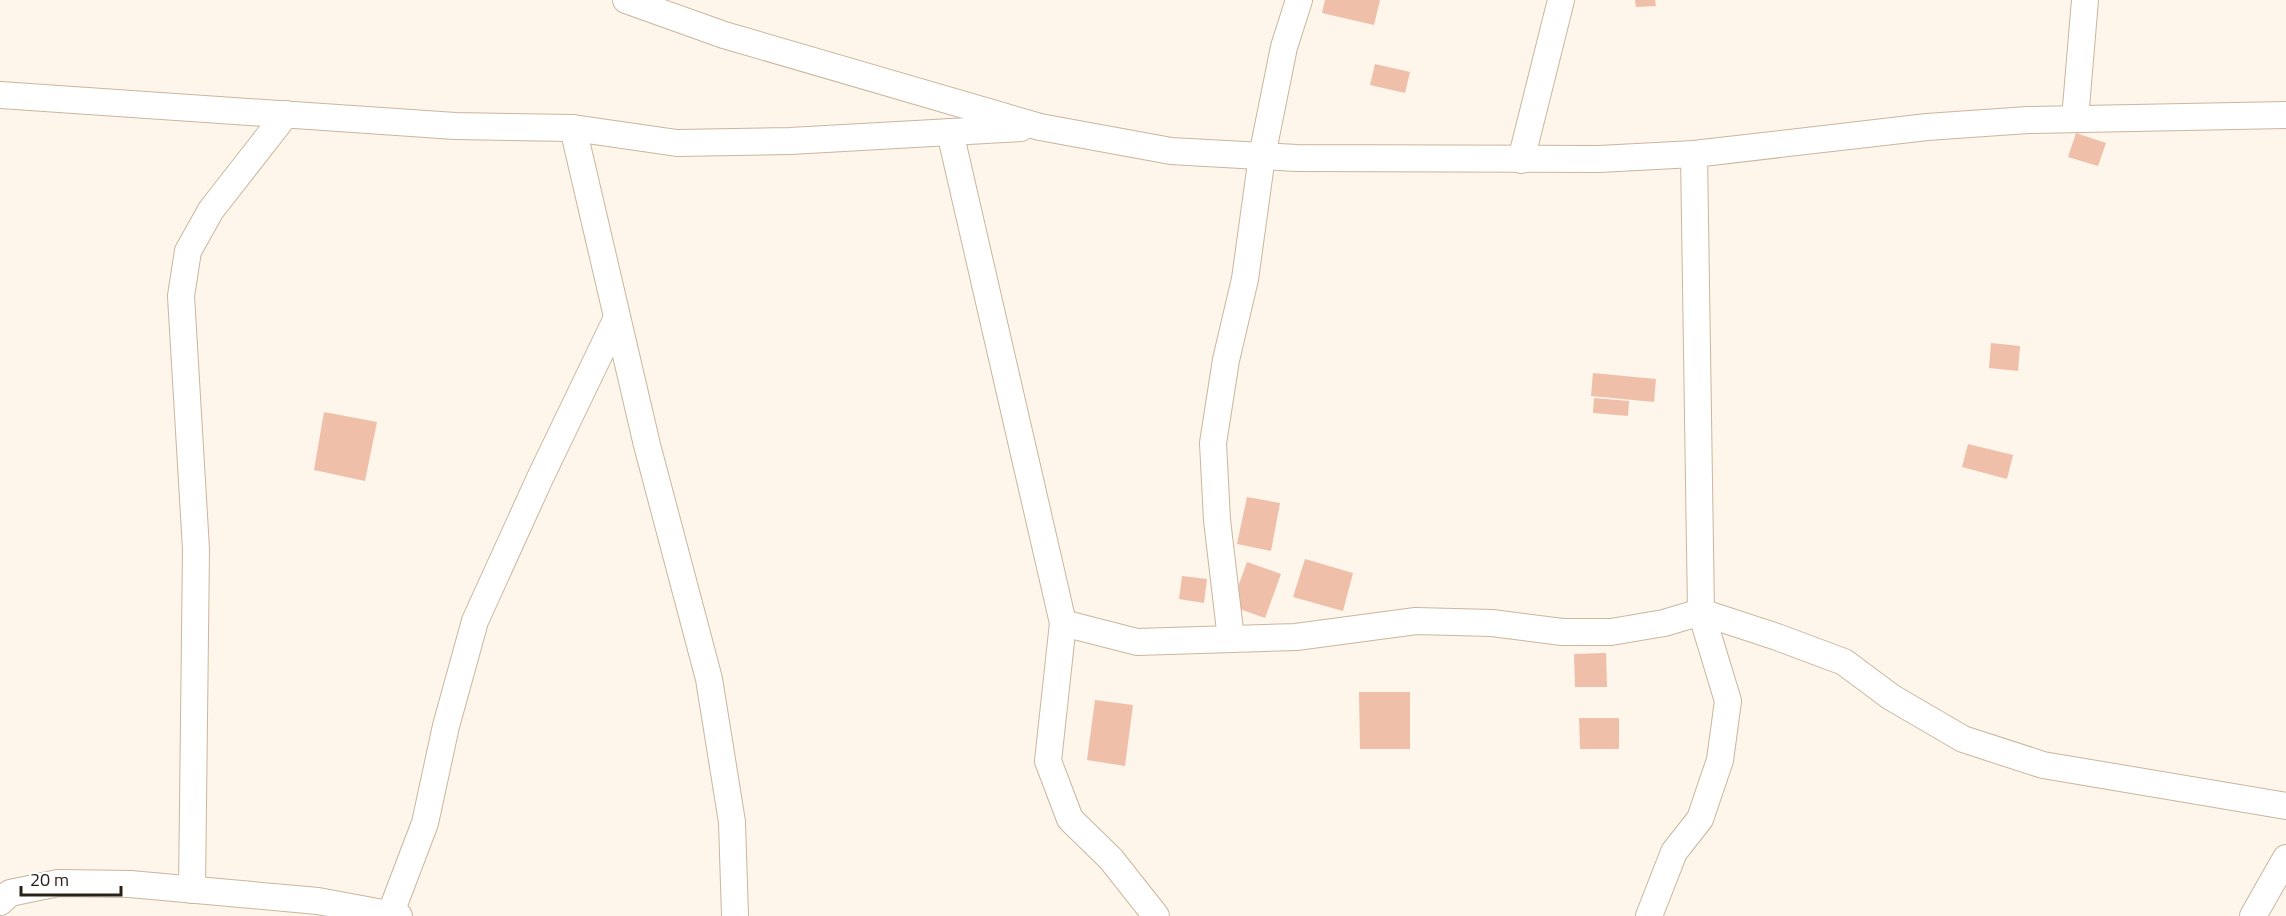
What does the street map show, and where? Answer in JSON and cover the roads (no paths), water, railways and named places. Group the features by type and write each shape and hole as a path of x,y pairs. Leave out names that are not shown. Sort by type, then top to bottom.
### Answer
{"street":[{"path":"1231,639 1217,520 1213,443 1226,360 1245,279 1262,156 1284,47 1299,0"},
{"path":"1521,160 1562,0"},
{"path":"2075,118 2085,0"},
{"path":"634,1 724,34 1040,127 1171,151 1262,156 1521,160 1694,154 1927,127 2075,118 2286,115"},
{"path":"0,95 455,126 573,128 677,143 790,141 1040,127"},
{"path":"192,890 196,549 181,296 188,251 211,210 286,114"},
{"path":"573,128 647,445 710,679 732,822 735,916"},
{"path":"950,132 1063,623 1048,760 1070,819 1111,860 1156,916"},
{"path":"1649,916 1674,852 1700,819 1720,760 1728,701 1701,612 1694,154"},
{"path":"0,902 10,893 58,883 130,884 318,901 394,915 425,822 446,726 476,621 540,478 616,320"},
{"path":"1063,623 1137,642 1296,637 1416,621 1492,623 1562,632 1611,632 1664,624 1701,612 1844,662 1891,697 1963,739 2043,765 2286,806"},
{"path":"2253,916 2286,858"}]}
